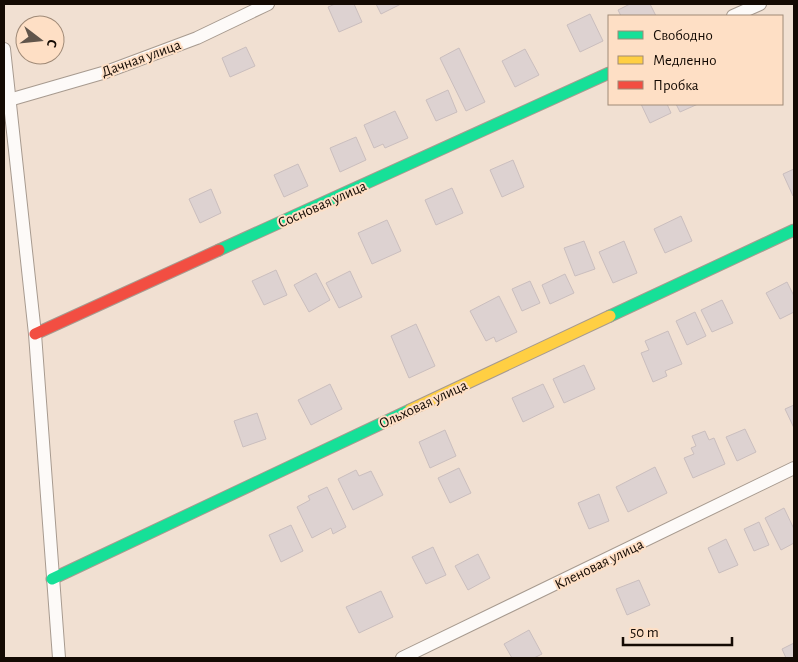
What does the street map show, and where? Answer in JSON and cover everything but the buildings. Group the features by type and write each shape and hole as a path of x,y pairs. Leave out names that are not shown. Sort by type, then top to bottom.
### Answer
{"street":[{"name":"Дачная улица","path":"9,100 106,72 197,38 268,4"},
{"path":"735,15 760,4"},
{"path":"4,50 35,334 59,658"},
{"name":"Сосновая улица","path":"35,334 608,73"},
{"name":"Ольховая улица","path":"52,579 794,230"},
{"name":"Кленовая улица","path":"402,658 794,468"}],"traffic: fast":[{"path":"219,250 608,73"},
{"path":"610,316 794,230"},
{"path":"52,579 410,410"}],"traffic: slow":[{"path":"410,410 610,316"}],"traffic: jam":[{"path":"35,334 219,250"}]}
